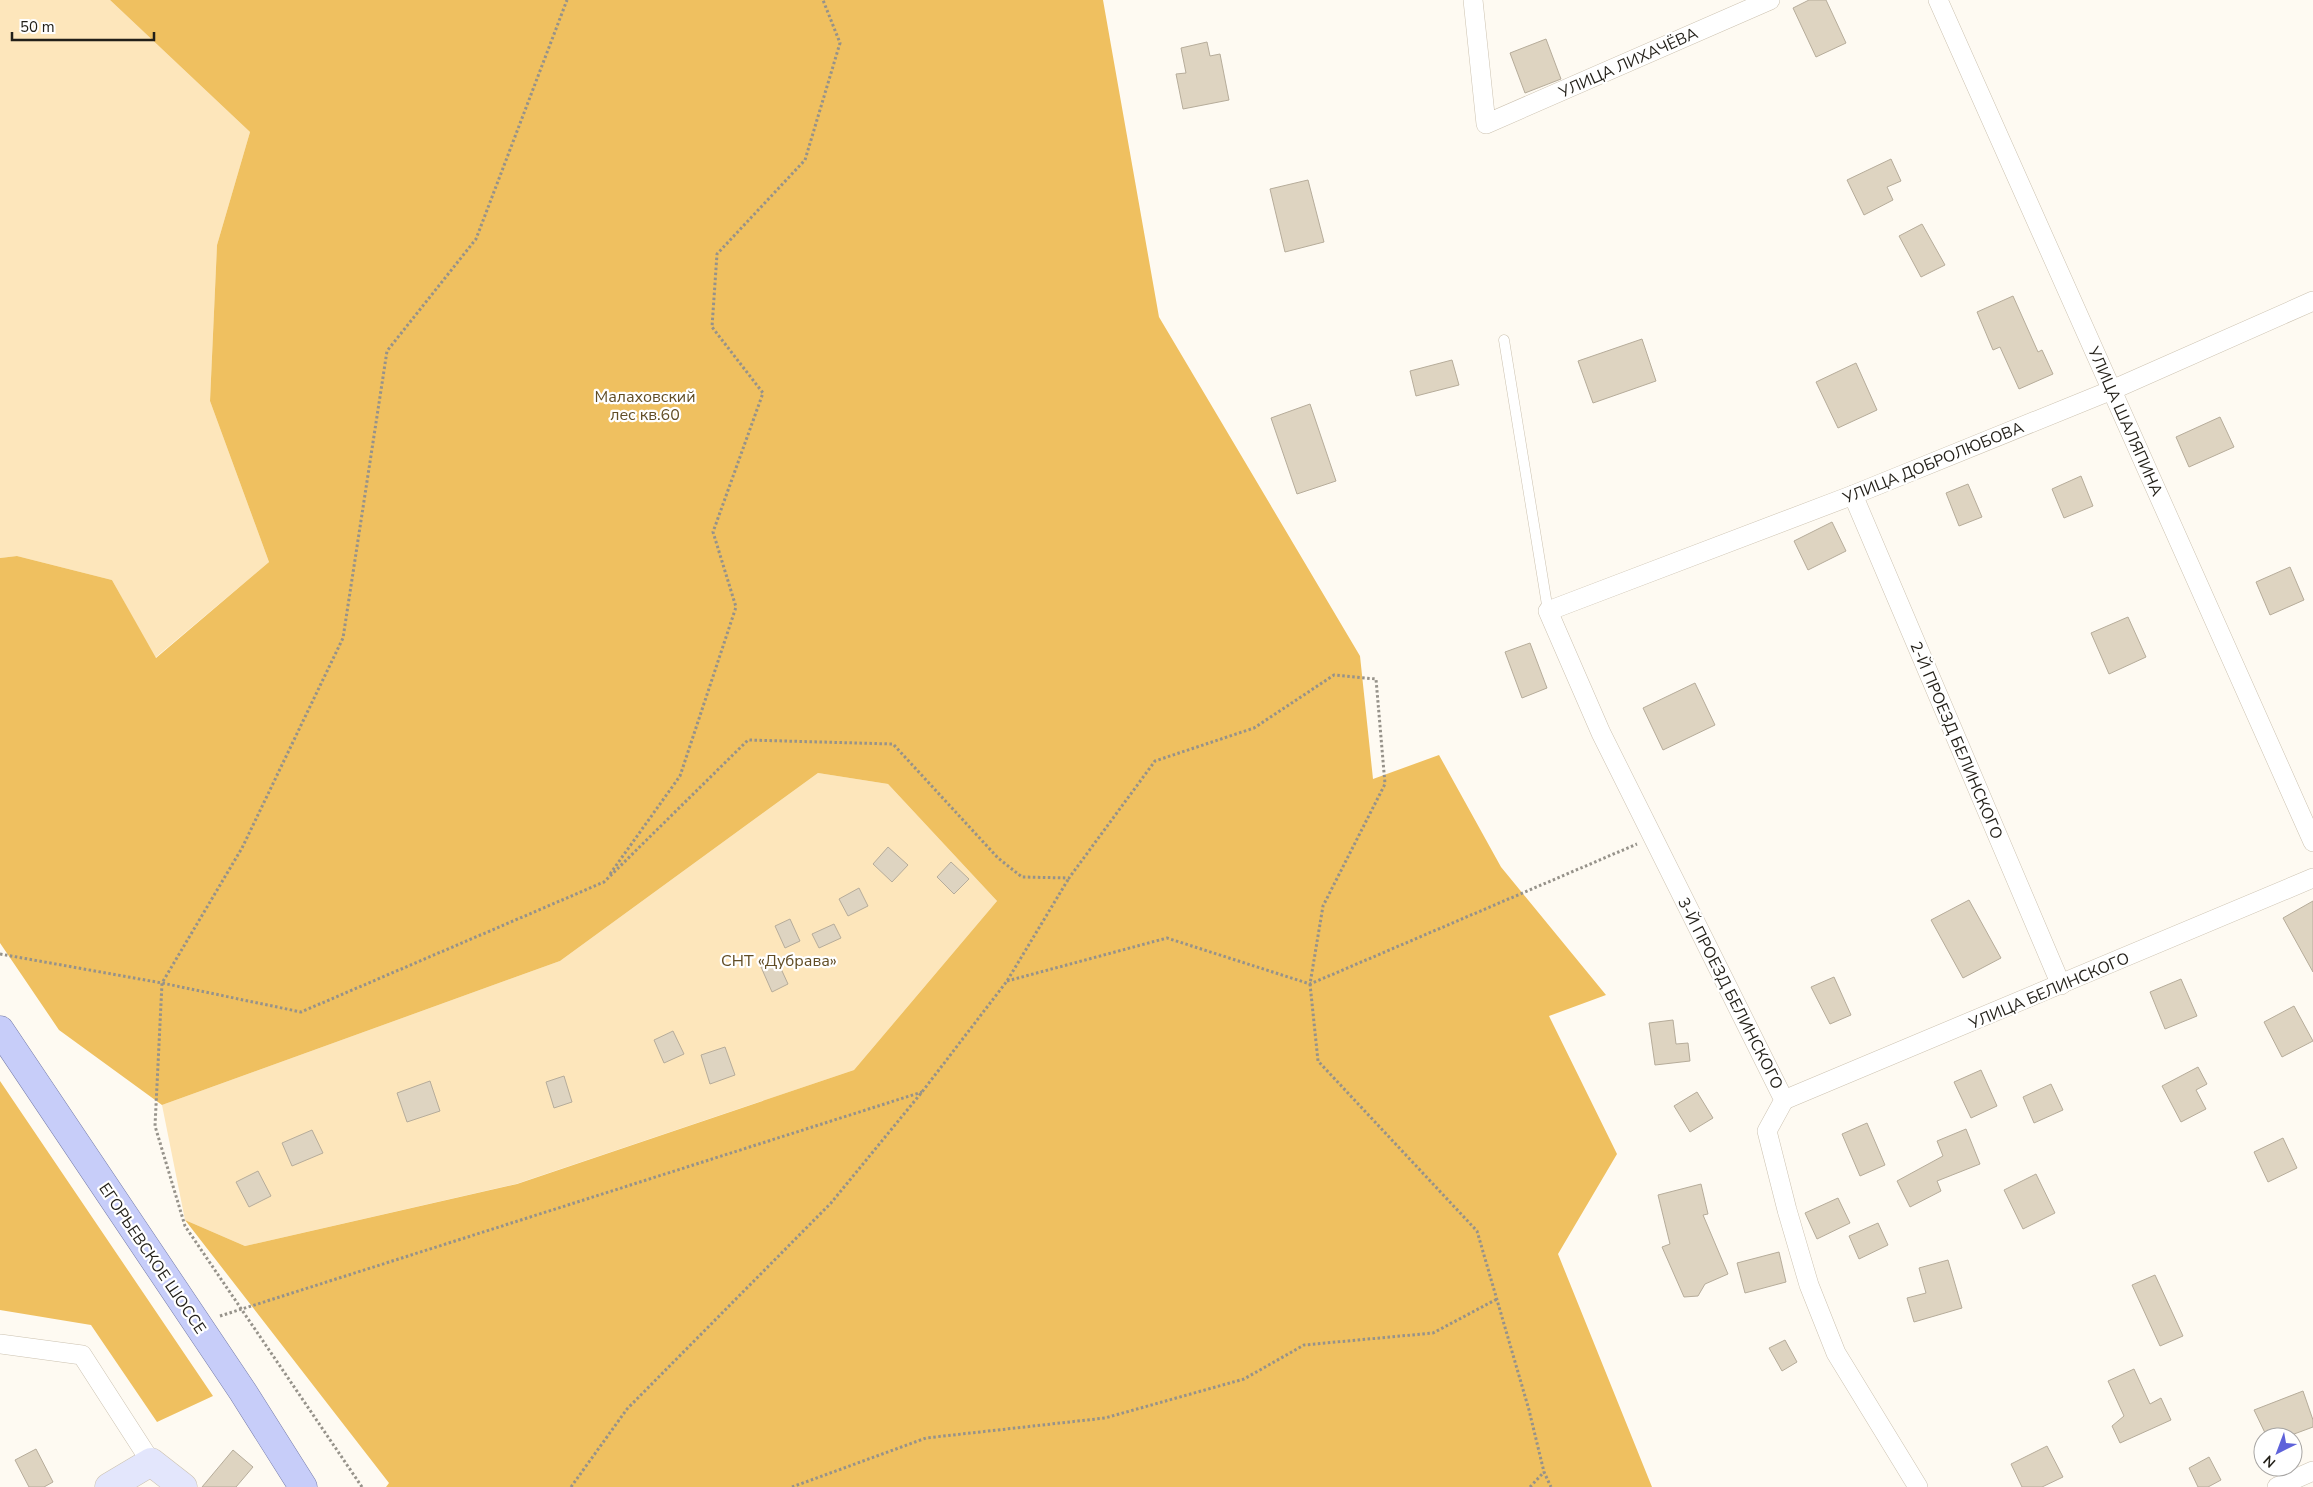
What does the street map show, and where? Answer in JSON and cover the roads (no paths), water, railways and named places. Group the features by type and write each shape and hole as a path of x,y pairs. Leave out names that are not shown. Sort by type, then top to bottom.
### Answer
{"main road":[{"name":"ЕГОРЬЕВСКОЕ ШОССЕ","path":"0,1030 304,1487"}],"street":[{"name":"УЛИЦА ЛИХАЧЁВА","path":"1473,0 1486,124 1770,0"},
{"name":"УЛИЦА ШАЛЯПИНА","path":"1938,0 2313,842"},
{"name":"УЛИЦА ДОБРОЛЮБОВА","path":"1548,610 1853,496 2112,390 2313,301"},
{"name":"2-Й ПРОЕЗД БЕЛИНСКОГО","path":"1853,496 2061,985"},
{"name":"3-Й ПРОЕЗД БЕЛИНСКОГО","path":"1548,610 1601,734 1784,1100 1767,1132 1809,1285 1836,1353 1918,1487"},
{"name":"УЛИЦА БЕЛИНСКОГО","path":"1784,1100 2313,878"},
{"path":"0,1344 82,1355 151,1462 183,1487"},
{"path":"110,1487 151,1462"},
{"path":"2277,1487 2313,1472"}],"lane":[{"path":"1504,340 1548,610"}],"park label":[{"name":"Малаховский лес кв.60","path":"645,405"},
{"name":"СНТ «Дубрава»","path":"779,960"}]}
